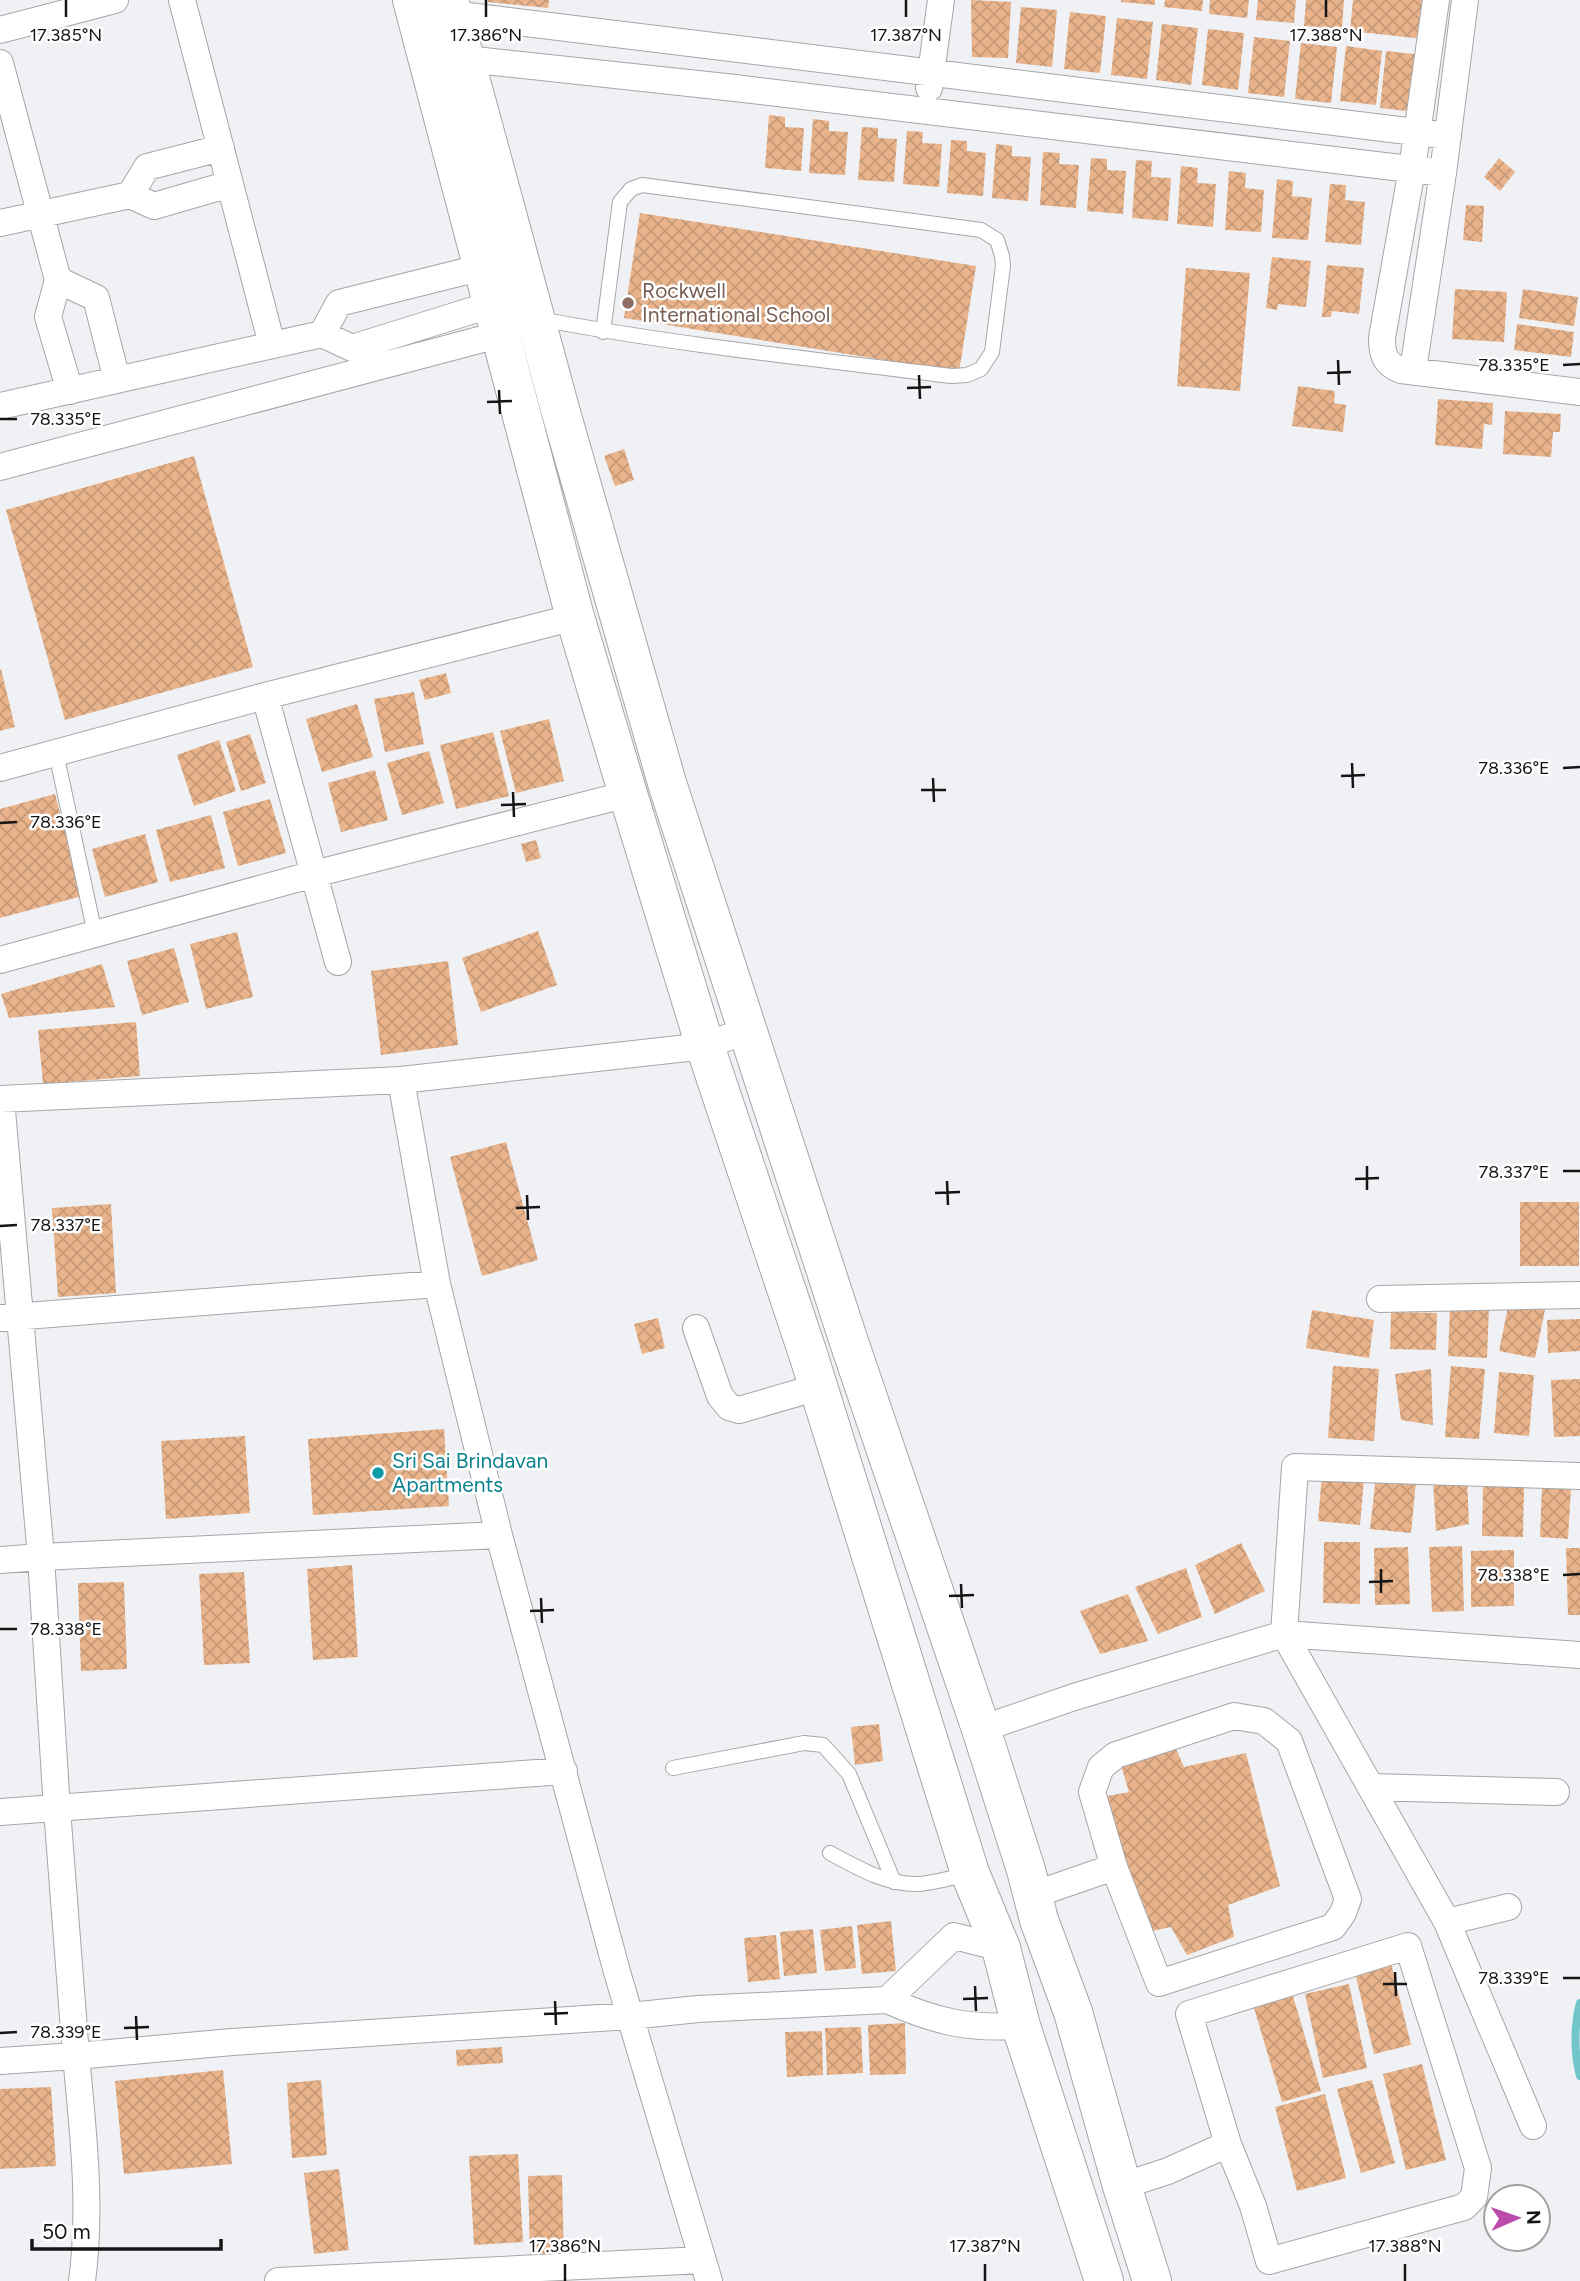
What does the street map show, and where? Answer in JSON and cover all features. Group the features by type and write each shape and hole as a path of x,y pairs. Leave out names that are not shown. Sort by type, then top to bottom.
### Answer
{"main road":[{"path":"412,0 575,617 628,794 705,1046 818,1387 970,1873 1001,1948 1021,2026 1104,2281"},
{"path":"451,7 560,409 663,770 874,1414 981,1729 1039,1920 1073,2012 1152,2281"},
{"path":"831,1428 874,1414"}],"street":[{"path":"0,30 115,0"},
{"path":"183,0 272,345"},
{"path":"926,111 941,0"},
{"path":"1436,0 1412,169 1382,338 1382,354 1391,366 1401,370 1580,393"},
{"path":"1413,370 1443,173 1465,0"},
{"path":"451,7 740,50 1448,135"},
{"path":"735,88 740,50"},
{"path":"466,59 735,88 1443,173"},
{"path":"0,63 58,280 48,317 70,391"},
{"path":"130,195 147,167 221,148"},
{"path":"0,223 130,195 154,206 230,184"},
{"path":"322,334 339,303 483,267"},
{"path":"58,280 96,299 117,380"},
{"path":"0,406 322,334 352,348 497,318 494,336 0,467"},
{"path":"0,768 265,696 575,617"},
{"path":"265,696 338,962"},
{"path":"0,960 314,874 628,794"},
{"path":"82,2281 86,2254 84,2142 57,1809 41,1557 10,1317 0,1099 401,1080 705,1046 747,1030"},
{"path":"278,2281 705,2270 629,2016 499,1535 437,1284 401,1080"},
{"path":"10,1317 437,1284"},
{"path":"1380,1299 1580,1295"},
{"path":"696,1328 720,1396 729,1407 739,1410 818,1387"},
{"path":"1533,2126 1447,1922 1284,1634 1295,1467 1580,1476"},
{"path":"0,1560 499,1535"},
{"path":"981,1729 1074,1697 1284,1634 1580,1654"},
{"path":"1234,1716 1264,1721 1289,1741 1348,1899 1334,1927 1159,1983 1114,1867 1092,1792 1101,1767 1116,1755 1234,1716"},
{"path":"0,1812 564,1771"},
{"path":"1371,1787 1556,1792"},
{"path":"1033,1895 1114,1867"},
{"path":"1447,1922 1508,1908"},
{"path":"887,2000 954,1936 1001,1948"},
{"path":"1408,1946 1478,2168 1474,2197 1464,2207 1269,2261 1253,2206 1228,2144 1189,2014 1408,1946"},
{"path":"0,2061 698,2009 887,2000 922,2016 960,2024 988,2028 1021,2026"},
{"path":"1122,2186 1168,2171 1228,2144"}],"lane":[{"path":"537,318 603,332 938,374 967,375 981,369 992,352 1002,256 997,240 981,230 642,185 631,189 620,202 603,332"},
{"path":"56,753 95,934"},
{"path":"673,1768 804,1743 823,1745 849,1773 894,1882"},
{"path":"830,1853 870,1874 894,1882 920,1884 970,1873"}],"building":[{"path":"488,0 549,0 548,8"},
{"path":"971,0 1011,2 1008,58 972,57"},
{"path":"1155,0 1155,5 1121,2"},
{"path":"1165,0 1203,0 1202,11 1164,7"},
{"path":"1210,0 1249,0 1247,18 1209,14"},
{"path":"1258,0 1296,0 1294,23 1256,20"},
{"path":"1306,0 1344,0 1342,29 1304,26"},
{"path":"1353,0 1428,0 1424,39 1350,31"},
{"path":"1021,7 1057,10 1052,67 1016,63"},
{"path":"1070,12 1106,16 1100,73 1064,69"},
{"path":"1117,18 1153,22 1147,79 1111,75"},
{"path":"1162,24 1198,28 1191,85 1156,80"},
{"path":"1208,29 1244,33 1238,90 1202,85"},
{"path":"1254,37 1290,41 1284,97 1248,93"},
{"path":"1301,43 1337,47 1331,103 1295,99"},
{"path":"1346,46 1382,51 1376,105 1340,101"},
{"path":"1386,51 1422,55 1416,112 1380,108"},
{"path":"769,115 785,117 785,127 804,128 801,171 765,168"},
{"path":"813,119 829,121 829,131 848,132 845,175 809,173"},
{"path":"862,127 878,128 878,138 897,139 894,182 858,180"},
{"path":"907,131 923,132 922,143 942,144 939,187 903,184"},
{"path":"951,140 967,141 967,151 986,153 983,196 947,193"},
{"path":"996,144 1012,146 1012,156 1031,157 1028,201 992,198"},
{"path":"1043,152 1060,153 1059,164 1079,165 1076,208 1040,205"},
{"path":"1091,158 1107,159 1107,170 1126,171 1123,214 1087,211"},
{"path":"1499,158 1515,172 1500,191 1484,177"},
{"path":"1136,160 1152,161 1151,177 1171,178 1168,221 1132,218"},
{"path":"1181,166 1198,168 1197,183 1216,184 1213,227 1177,224"},
{"path":"1229,171 1246,173 1245,188 1264,190 1261,232 1225,230"},
{"path":"1277,179 1293,181 1292,196 1312,198 1308,240 1272,238"},
{"path":"1330,184 1346,185 1345,200 1365,202 1361,245 1325,242"},
{"path":"1466,205 1484,206 1482,242 1463,240"},
{"name":"Rockwell International School","path":"640,213 976,266 959,372 624,318"},
{"path":"1272,257 1311,261 1306,307 1278,304 1277,310 1266,308"},
{"path":"1327,265 1364,268 1359,314 1332,311 1331,317 1322,317"},
{"path":"1186,268 1250,273 1240,391 1177,386"},
{"path":"1455,289 1507,292 1504,342 1452,339"},
{"path":"1523,289 1578,297 1574,326 1519,318"},
{"path":"1517,324 1574,332 1571,357 1514,350"},
{"path":"1298,386 1335,391 1334,403 1346,405 1343,432 1292,426"},
{"path":"1438,399 1493,403 1492,425 1484,424 1482,449 1435,445"},
{"path":"1505,411 1561,414 1560,432 1553,432 1551,457 1503,454"},
{"path":"624,449 634,480 615,486 604,456"},
{"path":"194,456 253,667 65,720 6,510"},
{"path":"0,670 15,727 0,731"},
{"path":"446,673 451,693 425,700 419,680"},
{"path":"414,692 424,744 385,752 374,699"},
{"path":"357,704 373,757 322,772 306,719"},
{"path":"549,719 564,781 516,793 500,731"},
{"path":"493,732 509,796 456,809 440,745"},
{"path":"250,734 266,783 241,791 226,742"},
{"path":"219,740 236,791 194,806 177,755"},
{"path":"429,751 444,803 402,815 387,763"},
{"path":"375,770 388,820 341,832 328,783"},
{"path":"55,794 82,896 0,918 0,809"},
{"path":"270,799 286,853 238,866 223,812"},
{"path":"211,815 225,868 170,882 156,830"},
{"path":"145,834 158,882 105,897 92,849"},
{"path":"536,840 541,858 526,862 521,844"},
{"path":"538,931 557,985 481,1012 462,958"},
{"path":"237,932 253,997 206,1009 190,944"},
{"path":"174,948 189,1002 142,1015 127,961"},
{"path":"448,961 458,1045 381,1055 371,971"},
{"path":"102,964 115,1007 9,1018 1,994"},
{"path":"136,1022 140,1076 43,1084 38,1030"},
{"path":"506,1142 538,1260 482,1276 450,1157"},
{"path":"1520,1202 1579,1202 1579,1266 1520,1266"},
{"path":"111,1204 116,1293 58,1297 52,1208"},
{"path":"1509,1302 1545,1310 1535,1358 1499,1351"},
{"path":"1450,1306 1489,1308 1487,1358 1448,1356"},
{"path":"1312,1310 1374,1320 1369,1358 1306,1348"},
{"path":"1391,1312 1437,1313 1436,1350 1390,1349"},
{"path":"658,1318 665,1348 642,1354 634,1324"},
{"path":"1580,1319 1580,1351 1548,1353 1547,1320"},
{"path":"1333,1366 1379,1369 1374,1441 1328,1438"},
{"path":"1451,1366 1485,1369 1479,1439 1445,1437"},
{"path":"1431,1369 1433,1425 1401,1420 1395,1374"},
{"path":"1499,1372 1534,1375 1529,1436 1494,1433"},
{"path":"1580,1379 1580,1436 1554,1437 1551,1380"},
{"name":"Sri Sai Brindavan Apartments","path":"444,1429 449,1506 313,1515 308,1439"},
{"path":"245,1436 250,1513 166,1519 161,1441"},
{"path":"1322,1475 1364,1479 1360,1525 1318,1521"},
{"path":"1376,1476 1416,1481 1411,1533 1370,1529"},
{"path":"1467,1479 1469,1524 1436,1531 1433,1481"},
{"path":"1483,1486 1524,1487 1523,1537 1482,1536"},
{"path":"1542,1486 1571,1488 1568,1539 1540,1537"},
{"path":"1324,1542 1360,1542 1360,1604 1323,1603"},
{"path":"1241,1543 1265,1591 1215,1614 1195,1565"},
{"path":"1462,1546 1464,1611 1432,1612 1429,1547"},
{"path":"1408,1547 1410,1604 1375,1605 1374,1548"},
{"path":"1566,1548 1580,1548 1580,1615 1568,1615"},
{"path":"1514,1550 1514,1606 1471,1607 1471,1551"},
{"path":"352,1565 358,1657 313,1660 307,1569"},
{"path":"1186,1568 1202,1617 1158,1634 1135,1587"},
{"path":"244,1572 250,1663 204,1665 199,1574"},
{"path":"124,1582 127,1669 81,1671 78,1583"},
{"path":"1128,1594 1148,1641 1100,1654 1080,1611"},
{"path":"879,1724 883,1761 855,1765 851,1727"},
{"path":"1173,1742 1184,1767 1246,1753 1280,1886 1228,1905 1234,1937 1187,1955 1171,1927 1147,1932 1102,1797 1129,1792 1120,1762"},
{"path":"891,1921 896,1971 862,1974 857,1925"},
{"path":"852,1926 856,1968 825,1971 820,1930"},
{"path":"813,1929 817,1973 784,1976 780,1932"},
{"path":"776,1935 780,1979 748,1982 744,1938"},
{"path":"1390,1959 1411,2045 1374,2054 1354,1968"},
{"path":"1349,1984 1367,2068 1323,2078 1305,1994"},
{"path":"1293,1996 1321,2091 1282,2102 1254,2008"},
{"path":"905,2023 906,2074 870,2075 868,2025"},
{"path":"861,2027 863,2073 827,2075 825,2028"},
{"path":"822,2031 823,2075 787,2077 785,2032"},
{"path":"502,2047 503,2063 457,2066 456,2050"},
{"path":"1422,2064 1446,2160 1406,2170 1383,2074"},
{"path":"223,2070 232,2164 124,2174 115,2081"},
{"path":"321,2080 327,2155 292,2158 287,2083"},
{"path":"1372,2080 1395,2163 1361,2173 1337,2089"},
{"path":"51,2087 56,2166 0,2169 0,2089"},
{"path":"1325,2094 1346,2178 1297,2191 1275,2107"},
{"path":"518,2154 523,2242 474,2245 469,2156"},
{"path":"339,2169 349,2250 314,2254 304,2173"},
{"path":"562,2175 564,2257 530,2257 528,2176"}],"waterway":[{"path":"1580,2003 1576,2039 1580,2076"}],"place":[{"name":"Rockwell International School","path":"628,303"},
{"name":"Sri Sai Brindavan Apartments","path":"378,1473"}]}
